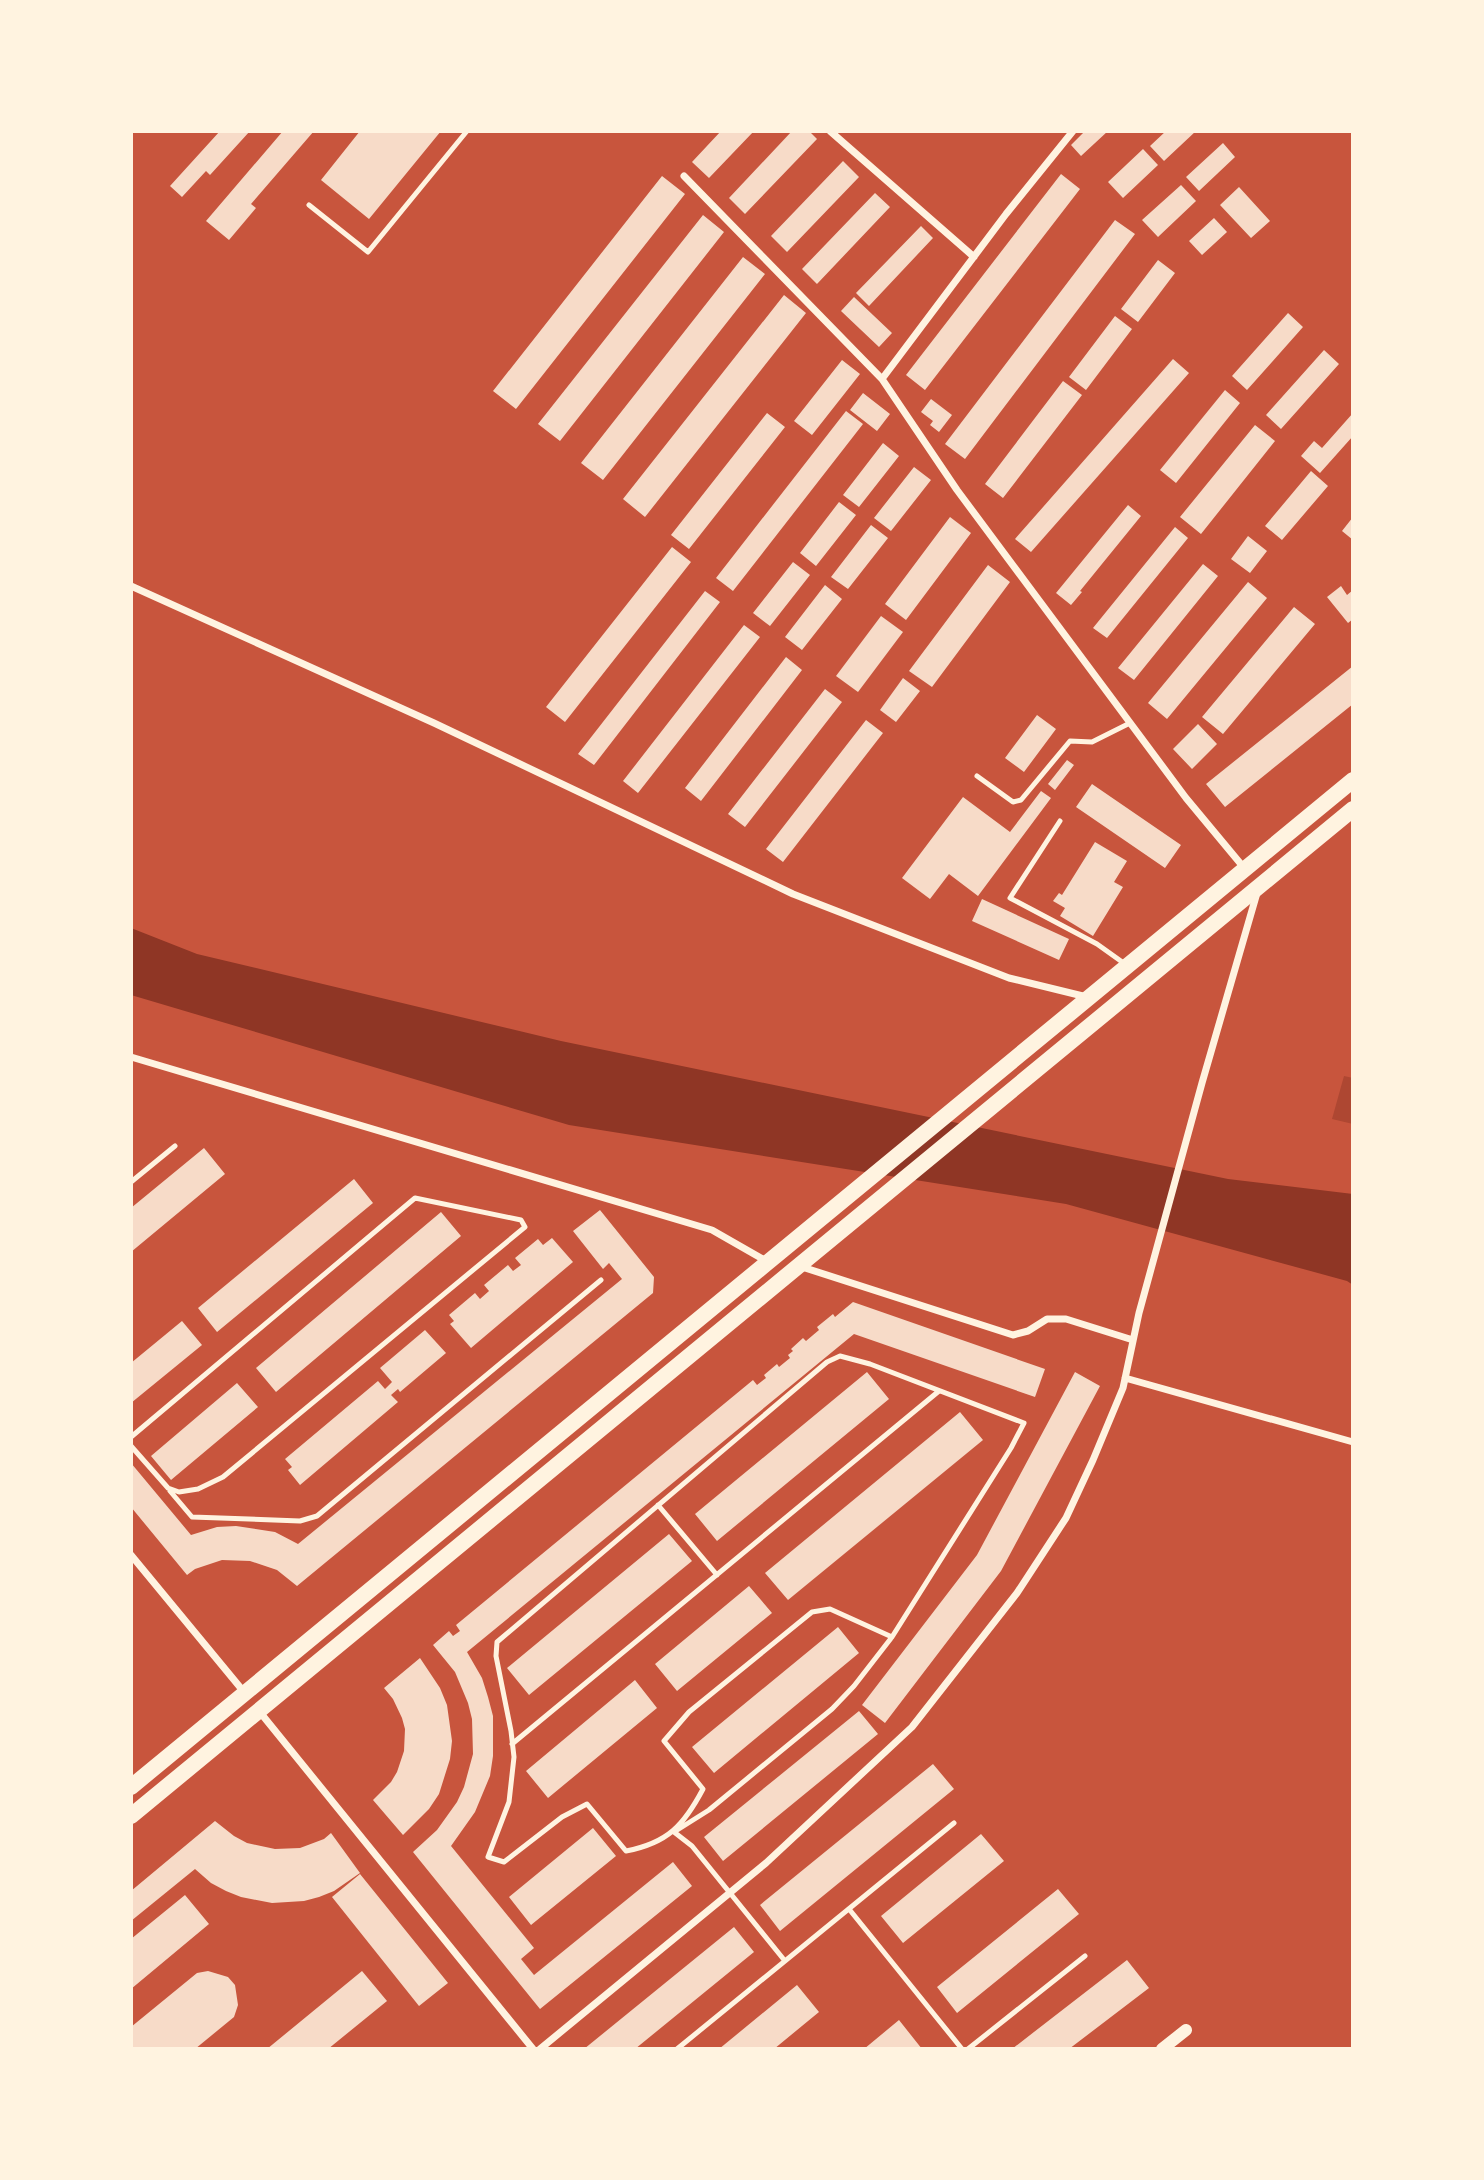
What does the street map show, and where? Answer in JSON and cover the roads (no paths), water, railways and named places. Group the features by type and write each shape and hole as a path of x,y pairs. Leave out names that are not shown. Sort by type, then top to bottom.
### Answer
{"main road":[{"path":"131,1787 1353,780"},
{"path":"131,1815 1353,809"}],"street":[{"path":"830,131 974,257"},
{"path":"882,379 1073,131"},
{"path":"684,176 882,379 957,490 1186,798 1245,869"},
{"path":"131,586 446,729 793,894 1009,978 1089,998"},
{"path":"540,2049 766,1863 912,1727 1017,1593 1066,1518 1093,1460 1125,1378 1133,1339 1202,1083 1259,886"},
{"path":"131,1057 712,1230 768,1262"},
{"path":"803,1263 1013,1335 1028,1331 1047,1319 1066,1319 1133,1339"},
{"path":"1125,1378 1353,1442"},
{"path":"131,1555 246,1693"},
{"path":"259,1711 533,2049"},
{"path":"1162,2049 1186,2030"}],"lane":[{"path":"309,205 368,252 467,131"},
{"path":"977,776 1013,802 1021,800 1070,741 1093,742 1130,723"},
{"path":"1060,821 1010,898 1097,944 1128,966"},
{"path":"131,1182 175,1146"},
{"path":"131,1437 415,1198 522,1220 525,1227 223,1477 198,1489 179,1492 168,1488"},
{"path":"131,1446 192,1517 300,1521 317,1516 601,1280"},
{"path":"840,1356 870,1364 939,1391 1024,1423 1011,1448 891,1637 854,1686 832,1709 709,1810 646,1847 626,1851 587,1804 562,1816 504,1862 488,1857 509,1802 513,1757 496,1657 497,1642 827,1362 840,1356"},
{"path":"512,1744 939,1391"},
{"path":"658,1505 717,1575"},
{"path":"674,1832 693,1807 703,1788 664,1741 689,1712 812,1612 830,1609 891,1637"},
{"path":"677,2049 954,1823"},
{"path":"674,1832 692,1846 785,1961"},
{"path":"849,1909 962,2049"},
{"path":"968,2049 1085,1956"}]}
